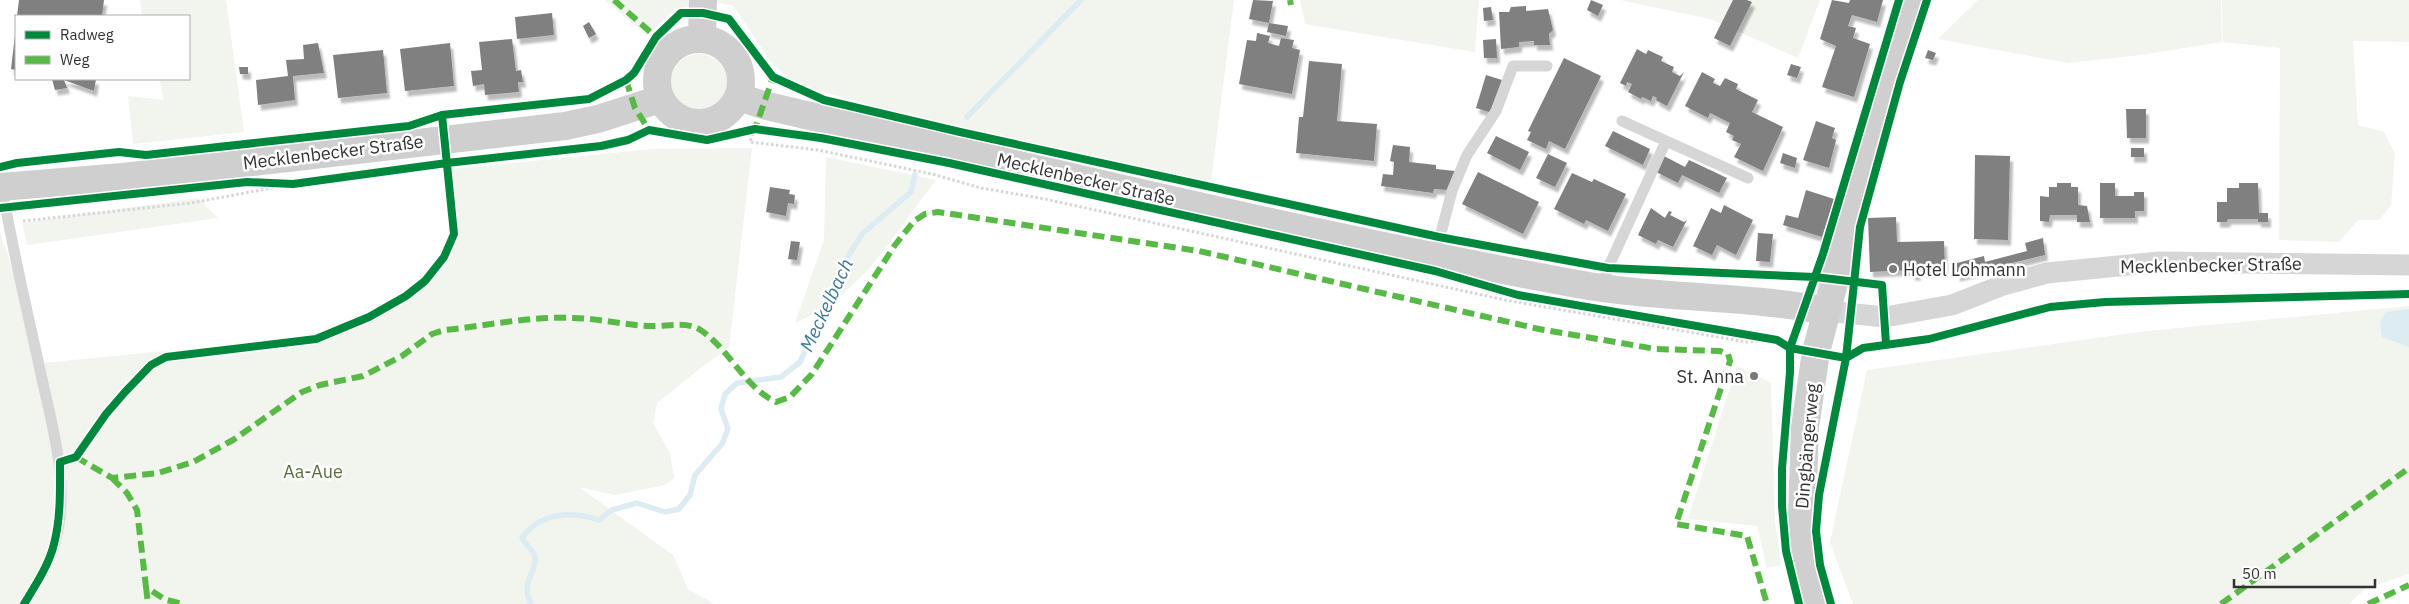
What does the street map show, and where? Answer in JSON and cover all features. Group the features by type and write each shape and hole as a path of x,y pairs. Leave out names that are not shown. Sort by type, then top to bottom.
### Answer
{"main road":[{"path":"702,38 703,0"},
{"name":"Dingbängerweg","path":"1813,604 1801,546 1804,446 1816,352 1912,0"},
{"path":"702,38 718,42 731,52 739,66 742,81 739,97 729,112 716,120 700,124 684,121 671,113 660,99 656,82 659,66 669,50 684,41 702,38"},
{"name":"Mecklenbecker Straße","path":"739,97 763,105 955,150 1434,256 1602,288 1781,304 1826,311"},
{"name":"Mecklenbecker Straße","path":"1,187 122,177 565,126 598,119 660,99"}],"street":[{"name":"Mecklenbecker Straße","path":"1826,311 1885,318 1952,305 2003,285 2047,273 2159,262 2409,265"}],"lane":[{"path":"1434,256 1456,182 1467,155 1496,110 1513,66 1547,66"},
{"path":"1622,121 1748,178"},
{"path":"1602,288 1608,268 1666,141"},
{"name":"Mecklenbecker Straße","path":"1,187 60,462 60,513 54,546 42,574 24,604"}],"path":[{"path":"750,142 755,128 764,130"},
{"path":"256,182 293,184"},
{"path":"9,222 191,203 293,184"},
{"path":"1499,289 1518,295 1778,340"}],"green space":[{"path":"140,0 226,0 244,132 133,144 128,96 164,100 159,80 190,80 190,15 142,15"},
{"path":"605,0 690,0 690,6 675,9 647,36"},
{"path":"715,0 1234,0 1211,181 960,130 795,84 770,61 734,6 715,2"},
{"path":"1300,0 1479,0 1475,52 1305,24"},
{"path":"1620,0 1820,0 1798,58 1710,19"},
{"path":"1978,0 2221,0 2222,42 2140,55 2068,63 1938,39"},
{"path":"2222,0 2409,0 2409,42 2353,41 2358,125 2384,132 2395,154 2391,205 2379,220 2358,220 2339,242 2279,240 2280,48 2223,42"},
{"path":"699,54 710,56 719,62 725,71 727,82 725,93 719,102 710,108 699,110 688,108 679,102 673,93 671,82 673,71 679,62 688,56"},
{"name":"Aa-Aue","path":"752,148 729,348 657,403 653,423 670,453 674,478 665,485 615,495 579,487 673,555 688,589 714,604 0,604 0,233 21,293 33,364 331,336 368,320 408,298 426,285 441,270 451,253 456,234 452,169 652,149"},
{"path":"826,157 936,180 871,267 831,306 795,323 824,240"},
{"path":"198,198 218,218 27,245 22,223"},
{"path":"2409,306 2409,574 2365,589 2349,604 1853,604 1830,542 1867,370 2147,331"},
{"path":"1737,366 1771,383 1775,522 1781,565 1767,568 1757,526 1688,519"}],"shaded area":[{"path":"2409,309 2409,347 2382,337 2380,321 2386,312"}],"building":[{"path":"19,0 104,0 102,15 17,15"},
{"path":"1253,0 1273,1 1269,23 1249,19"},
{"path":"1591,0 1603,5 1598,16 1587,10"},
{"path":"1733,0 1752,2 1730,46 1714,38"},
{"path":"1832,0 1849,3 1850,0 1883,0 1877,22 1852,15 1848,26 1856,28 1853,38 1870,44 1854,97 1822,87 1836,46 1820,39"},
{"path":"1526,6 1526,11 1548,9 1553,30 1549,34 1550,45 1534,45 1534,41 1519,42 1519,47 1501,49 1499,12 1509,12 1511,7"},
{"path":"1491,7 1493,20 1484,21 1483,8"},
{"path":"552,13 554,35 517,39 515,17"},
{"path":"589,22 596,34 589,38 583,26"},
{"path":"1269,23 1288,26 1286,36 1267,32"},
{"path":"1257,33 1270,36 1268,43 1279,46 1281,38 1294,40 1292,48 1300,50 1292,94 1239,84 1247,40 1256,41"},
{"path":"15,35 15,70 11,69"},
{"path":"512,39 516,71 521,70 523,82 518,82 519,92 485,95 484,84 473,86 471,71 482,70 479,42"},
{"path":"1496,39 1497,58 1484,58 1483,40"},
{"path":"318,43 324,73 293,76 295,100 258,105 256,80 288,76 286,60 304,59 303,45"},
{"path":"450,43 454,86 405,91 400,49"},
{"path":"1637,49 1646,54 1648,50 1663,57 1661,61 1674,67 1672,72 1680,76 1684,72 1667,106 1656,100 1657,98 1653,96 1651,101 1642,97 1641,99 1628,92 1632,84 1627,82 1626,86 1620,83"},
{"path":"383,50 387,93 338,98 333,55"},
{"path":"1928,50 1936,53 1933,60 1925,58"},
{"path":"1564,58 1601,76 1565,149 1549,141 1546,149 1527,140 1531,132 1528,131"},
{"path":"1309,61 1342,64 1337,121 1377,124 1374,161 1296,153 1299,117 1303,117"},
{"path":"1791,64 1801,67 1797,78 1787,75"},
{"path":"239,67 248,67 248,74 240,74"},
{"path":"1702,72 1715,79 1713,83 1720,86 1725,78 1738,84 1736,89 1758,100 1752,112 1783,127 1763,171 1734,157 1741,144 1732,140 1734,136 1726,132 1730,123 1710,113 1708,118 1685,106"},
{"path":"1486,75 1502,80 1492,113 1476,108"},
{"path":"52,80 64,80 67,88 55,90"},
{"path":"64,80 96,80 94,91"},
{"path":"2126,109 2146,109 2146,138 2127,138"},
{"path":"1816,121 1835,128 1832,138 1836,140 1829,168 1803,160"},
{"path":"1613,131 1650,149 1643,165 1605,146"},
{"path":"1496,136 1529,152 1520,170 1487,153"},
{"path":"1393,145 1410,147 1409,162 1436,165 1436,169 1455,171 1448,190 1434,189 1433,193 1381,186 1383,174 1393,175 1394,162 1390,161"},
{"path":"2131,148 2144,148 2144,157 2131,157"},
{"path":"1783,153 1797,158 1795,168 1780,163"},
{"path":"1548,154 1567,163 1555,187 1536,178"},
{"path":"1975,155 2010,156 2008,240 1974,239"},
{"path":"1664,156 1685,167 1689,160 1727,178 1719,193 1682,175 1678,183 1656,172"},
{"path":"1478,172 1539,202 1523,234 1462,204"},
{"path":"1572,173 1592,182 1594,179 1626,194 1608,231 1586,220 1584,224 1554,209"},
{"path":"2057,183 2071,183 2071,187 2078,187 2078,205 2087,206 2090,222 2077,222 2077,215 2050,215 2049,222 2040,221 2040,196 2049,197 2049,187 2057,187"},
{"path":"2100,183 2115,183 2115,196 2134,196 2134,192 2144,192 2144,211 2135,211 2135,218 2100,218"},
{"path":"2239,183 2258,183 2259,213 2268,213 2268,222 2258,222 2258,219 2228,219 2227,222 2217,222 2217,202 2227,202 2227,188 2239,188"},
{"path":"770,187 790,190 789,194 795,195 794,204 788,203 786,216 766,212"},
{"path":"1806,190 1834,199 1822,237 1783,225 1786,215 1798,218"},
{"path":"1724,205 1753,220 1736,255 1717,245 1712,255 1693,246 1711,208 1721,213"},
{"path":"1651,208 1665,218 1669,211 1672,212 1670,215 1684,222 1687,220 1673,247 1658,240 1656,244 1638,235"},
{"path":"1896,217 1897,242 1944,241 1945,269 1918,271 1918,275 1912,275 1912,270 1870,272 1868,218"},
{"path":"1758,233 1773,234 1770,262 1756,261"},
{"path":"2043,238 2045,255 1957,276 1957,263 1984,256 1985,262 2027,251 2025,243"},
{"path":"791,241 800,242 797,260 788,259"}],"waterway":[{"name":"Meckelbach","path":"967,117 1081,0"},
{"name":"Meckelbach","path":"531,604 527,588 535,560 533,552 522,538 529,529 538,523 557,516 578,515 599,520 612,510 637,503 665,512 679,509 690,495 695,475 722,444 728,429 721,409 725,394 737,383 781,377 800,362 848,256 863,233 911,192 915,174"}],"marked path":[{"path":"614,0 656,37"},
{"path":"1290,0 1291,5"},
{"path":"750,130 755,129 773,77"},
{"path":"626,80 635,108 649,130"},
{"path":"76,457 112,478 158,473 193,462 233,440 302,392 320,385 363,376 402,356 432,334 445,330 539,318 580,318 656,326 687,325 699,329 719,346 755,387 776,402 790,397 812,374 895,245 914,221 925,214 938,212 1199,251 1539,329 1656,349 1720,351 1728,354 1730,361 1676,524 1747,536 1767,604"},
{"path":"2221,604 2409,468"},
{"path":"112,478 127,493 137,510 146,587 164,599 182,604"},
{"path":"2368,604 2409,585"},
{"path":"146,587 148,604"}],"cycle path":[{"path":"1799,604 1786,551 1782,506 1782,469 1790,372 1790,348 1823,254 1899,0"},
{"path":"1831,604 1820,565 1816,531 1819,495 1846,358 1860,227 1900,82 1927,0"},
{"path":"0,167 17,163 119,152 146,155 409,126 442,115 589,99 626,80 634,73 656,37 681,13 703,13 729,19 773,77 824,100 960,132 1439,237 1608,268 1815,277 1882,285 1886,344"},
{"path":"24,604 52,552 59,513 60,462 76,457 106,414 151,365 166,357 316,339 369,317 406,296 425,281 444,257 454,234 442,115"},
{"path":"0,208 247,182 293,184 447,163 601,146 628,140 649,130 707,140 755,129 821,138 949,163 1435,271 1518,295 1777,340 1790,348 1846,358 1863,348 1929,339 2050,307 2105,302 2409,294"}],"place":[{"name":"Hotel Lohmann","path":"1893,269"},
{"name":"St. Anna","path":"1754,376"}]}
